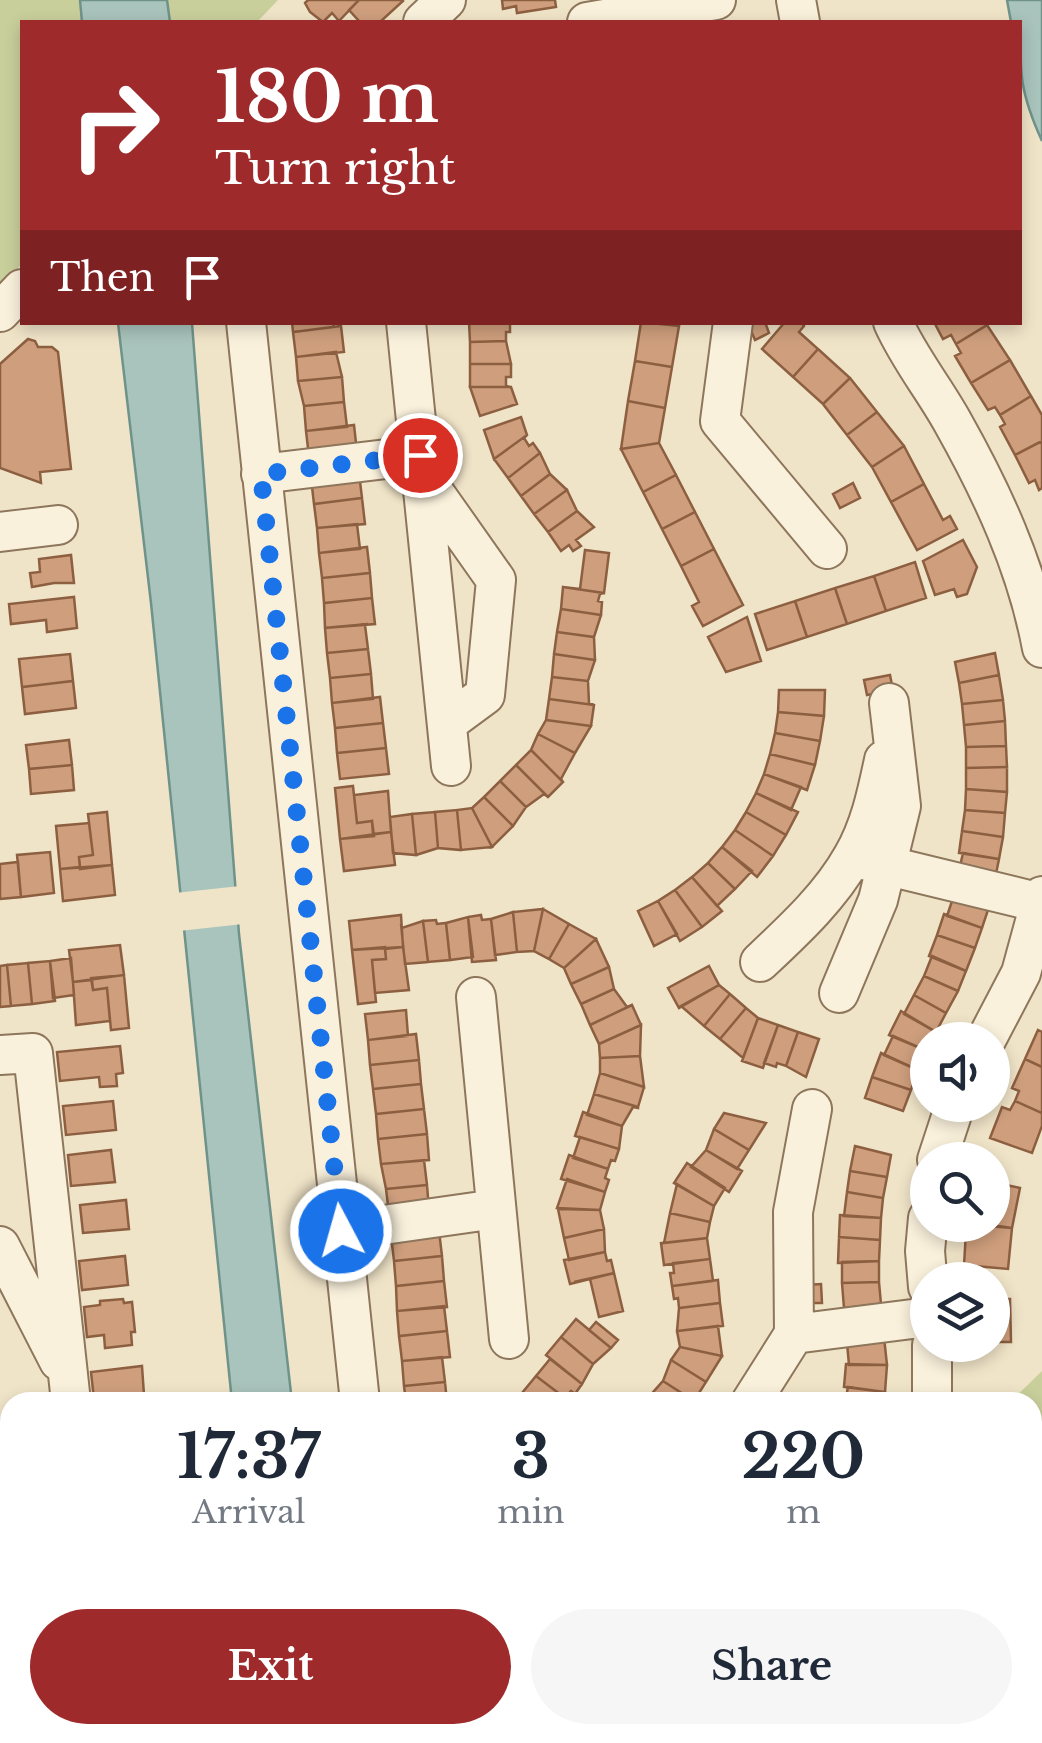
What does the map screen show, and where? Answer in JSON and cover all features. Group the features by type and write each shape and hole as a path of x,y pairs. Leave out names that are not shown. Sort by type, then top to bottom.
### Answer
{"street":[{"path":"425,20 446,0"},
{"path":"599,20 716,0"},
{"path":"0,312 20,291"},
{"path":"246,325 359,1392"},
{"path":"406,325 451,766"},
{"path":"733,325 720,422 827,549"},
{"path":"894,325 951,420 1015,548 1033,603 1042,648"},
{"path":"261,474 421,465"},
{"path":"421,465 496,580 485,695 447,723"},
{"path":"0,532 58,525"},
{"path":"870,861 1041,904"},
{"path":"760,962 870,861"},
{"path":"839,994 878,900 870,861"},
{"path":"995,1022 1020,972 1042,896"},
{"path":"476,997 509,1339"},
{"path":"0,1055 34,1053 70,1392"},
{"path":"757,1392 794,1334 793,1212 812,1109"},
{"path":"341,1231 496,1210"},
{"path":"0,1246 70,1392"},
{"path":"794,1334 910,1319"},
{"path":"932,1362 932,1392"}],"green space":[{"path":"0,0 278,0 259,20 20,20 20,266 0,285"},
{"path":"1042,1371 1042,1392 1020,1392"}],"water":[{"path":"80,0 167,0 170,20 82,20"},
{"path":"1007,0 1042,0 1042,141 1023,83 1022,20 1011,20"},
{"path":"118,325 192,325 239,934 291,1392 231,1392 151,603"}],"pier":[{"path":"240,886 243,924 179,931 175,893"}],"building":[{"path":"359,0 340,20 332,13 320,20 305,3"},
{"path":"359,0 403,1 382,20 358,20 349,10"},
{"path":"502,0 555,0 556,7 517,13 516,6 503,9"},
{"path":"292,325 334,327 293,332"},
{"path":"469,325 510,325 506,341 470,342"},
{"path":"641,325 679,326 672,367 635,361"},
{"path":"766,325 769,333 755,340 749,326"},
{"path":"782,325 803,325 799,332 818,349 793,377 762,349"},
{"path":"936,325 987,325 956,344 951,335 943,339"},
{"path":"987,325 1010,360 971,383 955,356 961,353 956,344"},
{"path":"341,326 344,352 296,357 293,332"},
{"path":"28,339 38,347 52,347 58,352 71,469 40,472 41,483 0,468 0,364"},
{"path":"506,341 511,364 470,364 470,342"},
{"path":"818,349 850,378 823,404 793,377"},
{"path":"336,352 342,377 298,381 296,357"},
{"path":"1010,360 1031,396 1000,415 995,407 988,410 971,383"},
{"path":"635,361 672,367 665,408 628,401"},
{"path":"470,364 511,364 506,386 511,387 470,387"},
{"path":"342,377 344,402 304,406 298,381"},
{"path":"850,378 877,412 847,435 823,404"},
{"path":"470,387 511,387 517,404 480,416"},
{"path":"1031,396 1042,415 1042,441 1015,455 1000,427 1005,424 1000,415"},
{"path":"628,401 665,408 659,443 621,449"},
{"path":"344,402 347,427 306,431 304,406"},
{"path":"877,412 904,446 872,467 847,435"},
{"path":"521,417 527,435 494,459 484,430"},
{"path":"354,425 357,452 309,457 306,431"},
{"path":"527,435 524,438 529,446 533,443 540,453 508,478 494,459"},
{"path":"1042,441 1039,490 1035,480 1029,483 1015,455"},
{"path":"659,443 676,475 643,492 621,449"},
{"path":"904,446 924,484 891,502 872,467"},
{"path":"540,453 550,474 521,496 508,478"},
{"path":"359,473 362,498 314,504 311,478"},
{"path":"550,474 567,490 534,514 521,496"},
{"path":"676,475 695,512 662,529 643,492"},
{"path":"853,483 860,498 840,508 833,494"},
{"path":"924,484 943,520 950,516 957,529 917,550 891,502"},
{"path":"567,490 577,511 548,532 534,514"},
{"path":"362,498 365,524 317,528 314,504"},
{"path":"577,511 594,527 576,540 581,546 573,551 569,545 561,551 548,532"},
{"path":"695,512 714,549 681,566 662,529"},
{"path":"357,524 360,549 319,553 317,528"},
{"path":"963,540 977,567 967,594 957,597 954,589 935,595 923,561"},
{"path":"367,547 370,573 322,578 319,553"},
{"path":"714,549 743,605 703,626 692,606 699,602 681,566"},
{"path":"585,550 609,553 604,593 563,587 580,589"},
{"path":"71,555 74,583 32,587 30,573 40,572 39,559"},
{"path":"915,562 926,598 886,611 874,576"},
{"path":"370,573 372,598 324,603 322,578"},
{"path":"874,576 886,611 847,624 835,588"},
{"path":"563,587 604,593 598,601 602,602 601,615 561,609"},
{"path":"835,588 847,624 807,637 795,601"},
{"path":"74,597 77,628 47,632 46,620 11,624 9,604"},
{"path":"372,598 375,624 325,628 324,603"},
{"path":"795,601 807,637 767,650 755,614"},
{"path":"561,609 601,615 594,637 557,632"},
{"path":"747,617 761,661 726,672 708,637"},
{"path":"368,624 368,649 327,653 325,628"},
{"path":"557,632 594,637 595,660 554,654"},
{"path":"368,649 371,674 330,678 327,653"},
{"path":"995,653 999,675 959,683 955,662"},
{"path":"70,654 73,681 22,687 19,659"},
{"path":"554,654 595,660 588,681 552,677"},
{"path":"371,674 373,699 332,703 330,678"},
{"path":"890,675 893,690 867,695 864,680"},
{"path":"999,675 1003,700 962,704 959,683"},
{"path":"552,677 588,681 589,703 594,705 549,699"},
{"path":"73,681 76,708 25,714 22,687"},
{"path":"779,690 825,690 824,716 778,712"},
{"path":"380,697 383,723 335,728 332,703"},
{"path":"549,699 594,705 591,726 546,720"},
{"path":"1003,700 1005,721 964,725 962,704"},
{"path":"778,712 824,716 820,741 775,733"},
{"path":"546,720 591,726 575,753 538,734"},
{"path":"1005,721 1006,746 966,747 964,725"},
{"path":"383,723 386,748 337,753 335,728"},
{"path":"775,733 820,741 815,765 770,754"},
{"path":"538,734 575,753 563,782 531,750"},
{"path":"69,740 72,765 29,769 26,745"},
{"path":"1006,746 1007,767 966,768 966,747"},
{"path":"386,748 389,774 340,779 337,753"},
{"path":"531,750 563,782 548,797 516,765"},
{"path":"770,754 815,765 807,790 764,774"},
{"path":"72,765 74,790 31,794 29,769"},
{"path":"516,765 548,797 544,794 526,807 500,781"},
{"path":"1007,767 1007,792 966,789 966,768"},
{"path":"764,774 801,787 791,810 756,793"},
{"path":"500,781 526,807 513,826 484,797"},
{"path":"353,786 357,823 372,821 374,836 340,839 335,788"},
{"path":"966,789 1007,792 1005,813 965,810"},
{"path":"388,791 391,832 373,834 372,821 357,823 354,795"},
{"path":"756,793 798,812 786,835 746,812"},
{"path":"484,797 513,826 492,847 472,808"},
{"path":"472,808 492,847 461,850 457,810"},
{"path":"457,810 461,850 438,848 435,812"},
{"path":"965,810 1005,813 1003,837 962,831"},
{"path":"107,812 112,865 80,869 79,857 93,855 88,814"},
{"path":"435,812 438,848 416,855 412,814"},
{"path":"746,812 786,835 773,856 735,830"},
{"path":"412,814 416,855 393,853 390,817"},
{"path":"89,823 93,855 79,857 80,867 60,869 56,826"},
{"path":"735,830 773,856 757,877 722,847"},
{"path":"962,831 1003,837 999,859 959,853"},
{"path":"391,832 395,865 344,871 340,839"},
{"path":"722,847 752,871 735,889 708,863"},
{"path":"50,852 54,893 21,897 17,855"},
{"path":"963,853 999,859 994,884 958,875"},
{"path":"18,862 21,897 0,899 0,864"},
{"path":"708,863 735,889 717,906 692,877"},
{"path":"112,865 115,895 63,901 60,869"},
{"path":"692,877 722,911 702,927 675,890"},
{"path":"675,890 702,927 680,941 658,901"},
{"path":"954,895 990,904 982,928 947,916"},
{"path":"658,901 677,934 654,946 638,911"},
{"path":"543,909 534,951 517,952 513,912"},
{"path":"543,909 569,924 549,959 534,951"},
{"path":"513,912 517,952 495,955 491,919"},
{"path":"944,914 982,928 975,948 937,935"},
{"path":"401,915 403,947 352,950 349,921"},
{"path":"481,915 482,920 491,919 496,960 472,962 468,917"},
{"path":"468,917 473,957 450,960 446,923"},
{"path":"436,920 437,924 446,923 450,960 428,962 423,921"},
{"path":"423,921 428,962 405,964 401,924 402,928"},
{"path":"569,924 596,939 564,968 549,959"},
{"path":"937,935 975,948 966,971 929,956"},
{"path":"596,939 609,967 571,984 564,968"},
{"path":"120,945 124,975 73,982 69,950"},
{"path":"385,947 386,959 372,960 376,1002 358,1004 352,950"},
{"path":"403,947 409,990 375,993 372,960 386,959 385,949"},
{"path":"932,956 966,971 958,991 924,976"},
{"path":"71,958 74,995 53,998 50,961"},
{"path":"50,961 55,1001 32,1004 28,963"},
{"path":"28,963 32,1004 11,1006 7,965"},
{"path":"7,965 11,1006 0,1007 0,966"},
{"path":"709,966 719,985 679,1008 668,988"},
{"path":"609,967 614,989 581,1004 571,984"},
{"path":"124,975 129,1028 111,1030 107,988 93,990 91,978"},
{"path":"924,976 958,991 946,1013 914,995"},
{"path":"92,980 93,990 107,988 110,1021 76,1025 73,982"},
{"path":"719,985 730,994 704,1026 681,1006"},
{"path":"614,989 627,1007 632,1005 590,1025 581,1004"},
{"path":"730,994 746,1008 720,1039 704,1026"},
{"path":"914,995 946,1013 941,1022 918,1022 904,1014"},
{"path":"632,1005 641,1025 599,1044 590,1025"},
{"path":"746,1008 758,1018 743,1058 720,1039"},
{"path":"406,1010 408,1036 368,1040 365,1014"},
{"path":"901,1011 919,1022 910,1022 910,1044 889,1035"},
{"path":"758,1018 778,1025 763,1068 742,1061"},
{"path":"641,1025 640,1056 600,1058 599,1044"},
{"path":"778,1025 798,1032 786,1066 777,1063 776,1067 764,1063"},
{"path":"1038,1030 1042,1032 1042,1067 1025,1059"},
{"path":"798,1032 819,1039 806,1077 786,1066"},
{"path":"416,1034 419,1060 370,1065 368,1040"},
{"path":"893,1036 910,1044 910,1066 884,1055"},
{"path":"120,1046 123,1073 116,1074 117,1086 100,1087 99,1077 60,1081 57,1052"},
{"path":"881,1053 910,1066 910,1090 872,1077"},
{"path":"640,1056 644,1087 600,1073 600,1058"},
{"path":"1025,1059 1042,1067 1042,1113 1015,1101 1019,1091 1012,1088"},
{"path":"419,1060 421,1084 373,1089 370,1065"},
{"path":"600,1073 644,1087 638,1107 594,1094"},
{"path":"872,1077 910,1090 903,1111 865,1098"},
{"path":"421,1084 424,1109 376,1114 373,1089"},
{"path":"594,1094 638,1108 633,1107 622,1126 587,1115"},
{"path":"113,1101 116,1130 66,1135 63,1106"},
{"path":"1015,1101 1042,1113 1042,1126 1032,1153 990,1138 996,1122 1010,1122"},
{"path":"424,1109 427,1134 378,1139 376,1114"},
{"path":"583,1112 622,1126 619,1149 575,1136"},
{"path":"724,1113 766,1123 749,1150 714,1129"},
{"path":"714,1129 749,1150 737,1169 706,1150"},
{"path":"427,1134 429,1160 381,1164 378,1139"},
{"path":"580,1137 619,1149 608,1169 573,1158"},
{"path":"855,1146 891,1155 887,1177 850,1171"},
{"path":"111,1150 115,1182 71,1186 68,1155"},
{"path":"706,1150 742,1171 729,1192 691,1167"},
{"path":"569,1155 608,1169 605,1192 561,1179"},
{"path":"424,1160 427,1185 386,1189 381,1164"},
{"path":"687,1163 725,1188 714,1206 674,1183"},
{"path":"850,1171 887,1177 883,1198 847,1192"},
{"path":"567,1179 605,1192 600,1210 557,1208"},
{"path":"677,1184 714,1206 710,1222 670,1213"},
{"path":"427,1185 429,1210 389,1214 386,1189"},
{"path":"1010,1186 1020,1188 1010,1228"},
{"path":"847,1192 883,1198 881,1218 844,1216"},
{"path":"126,1200 129,1229 83,1233 80,1205"},
{"path":"558,1209 600,1210 604,1229 564,1238"},
{"path":"670,1213 710,1222 707,1238 664,1243"},
{"path":"840,1215 881,1218 880,1240 839,1237"},
{"path":"1012,1228 1009,1262 964,1262 965,1242 1010,1242"},
{"path":"604,1229 605,1252 569,1260 564,1238"},
{"path":"439,1231 442,1256 394,1261 391,1236"},
{"path":"839,1237 880,1240 879,1261 838,1263"},
{"path":"707,1238 710,1259 664,1265 661,1243"},
{"path":"605,1252 614,1273 570,1284 564,1260"},
{"path":"125,1256 128,1285 82,1290 79,1261"},
{"path":"442,1256 444,1281 396,1286 394,1261"},
{"path":"710,1259 713,1281 672,1286 673,1263"},
{"path":"879,1261 879,1282 842,1283 842,1262"},
{"path":"614,1273 623,1311 599,1317 590,1279 574,1282"},
{"path":"718,1280 720,1303 679,1308 672,1286"},
{"path":"444,1281 447,1307 397,1311 396,1286"},
{"path":"879,1282 881,1304 844,1308 842,1283"},
{"path":"821,1284 822,1303 806,1303 805,1285"},
{"path":"123,1299 124,1303 132,1302 132,1345 105,1348 104,1335 87,1337 84,1307"},
{"path":"720,1303 723,1326 677,1331 679,1308"},
{"path":"444,1306 447,1331 399,1336 397,1311"},
{"path":"576,1319 611,1348 593,1364 561,1337"},
{"path":"596,1322 618,1340 611,1348 589,1330"},
{"path":"718,1326 722,1356 680,1347 677,1331"},
{"path":"447,1331 450,1357 402,1361 399,1336"},
{"path":"561,1337 593,1364 582,1384 546,1355"},
{"path":"884,1337 887,1365 849,1365 847,1343"},
{"path":"680,1347 722,1356 706,1382 671,1360"},
{"path":"442,1357 445,1382 404,1386 402,1361"},
{"path":"550,1359 582,1384 576,1392 557,1392 536,1376"},
{"path":"671,1360 706,1382 700,1392 680,1392 663,1381"},
{"path":"846,1364 887,1365 885,1392 844,1387"},
{"path":"142,1366 144,1392 93,1392 91,1372"},
{"path":"536,1376 557,1392 523,1392"},
{"path":"663,1381 680,1392 653,1392"},
{"path":"445,1382 446,1392 405,1392 404,1386"},
{"path":"848,1387 885,1392 847,1392"}],"route":[{"path":"341,1231 261,474 420,455"}]}
